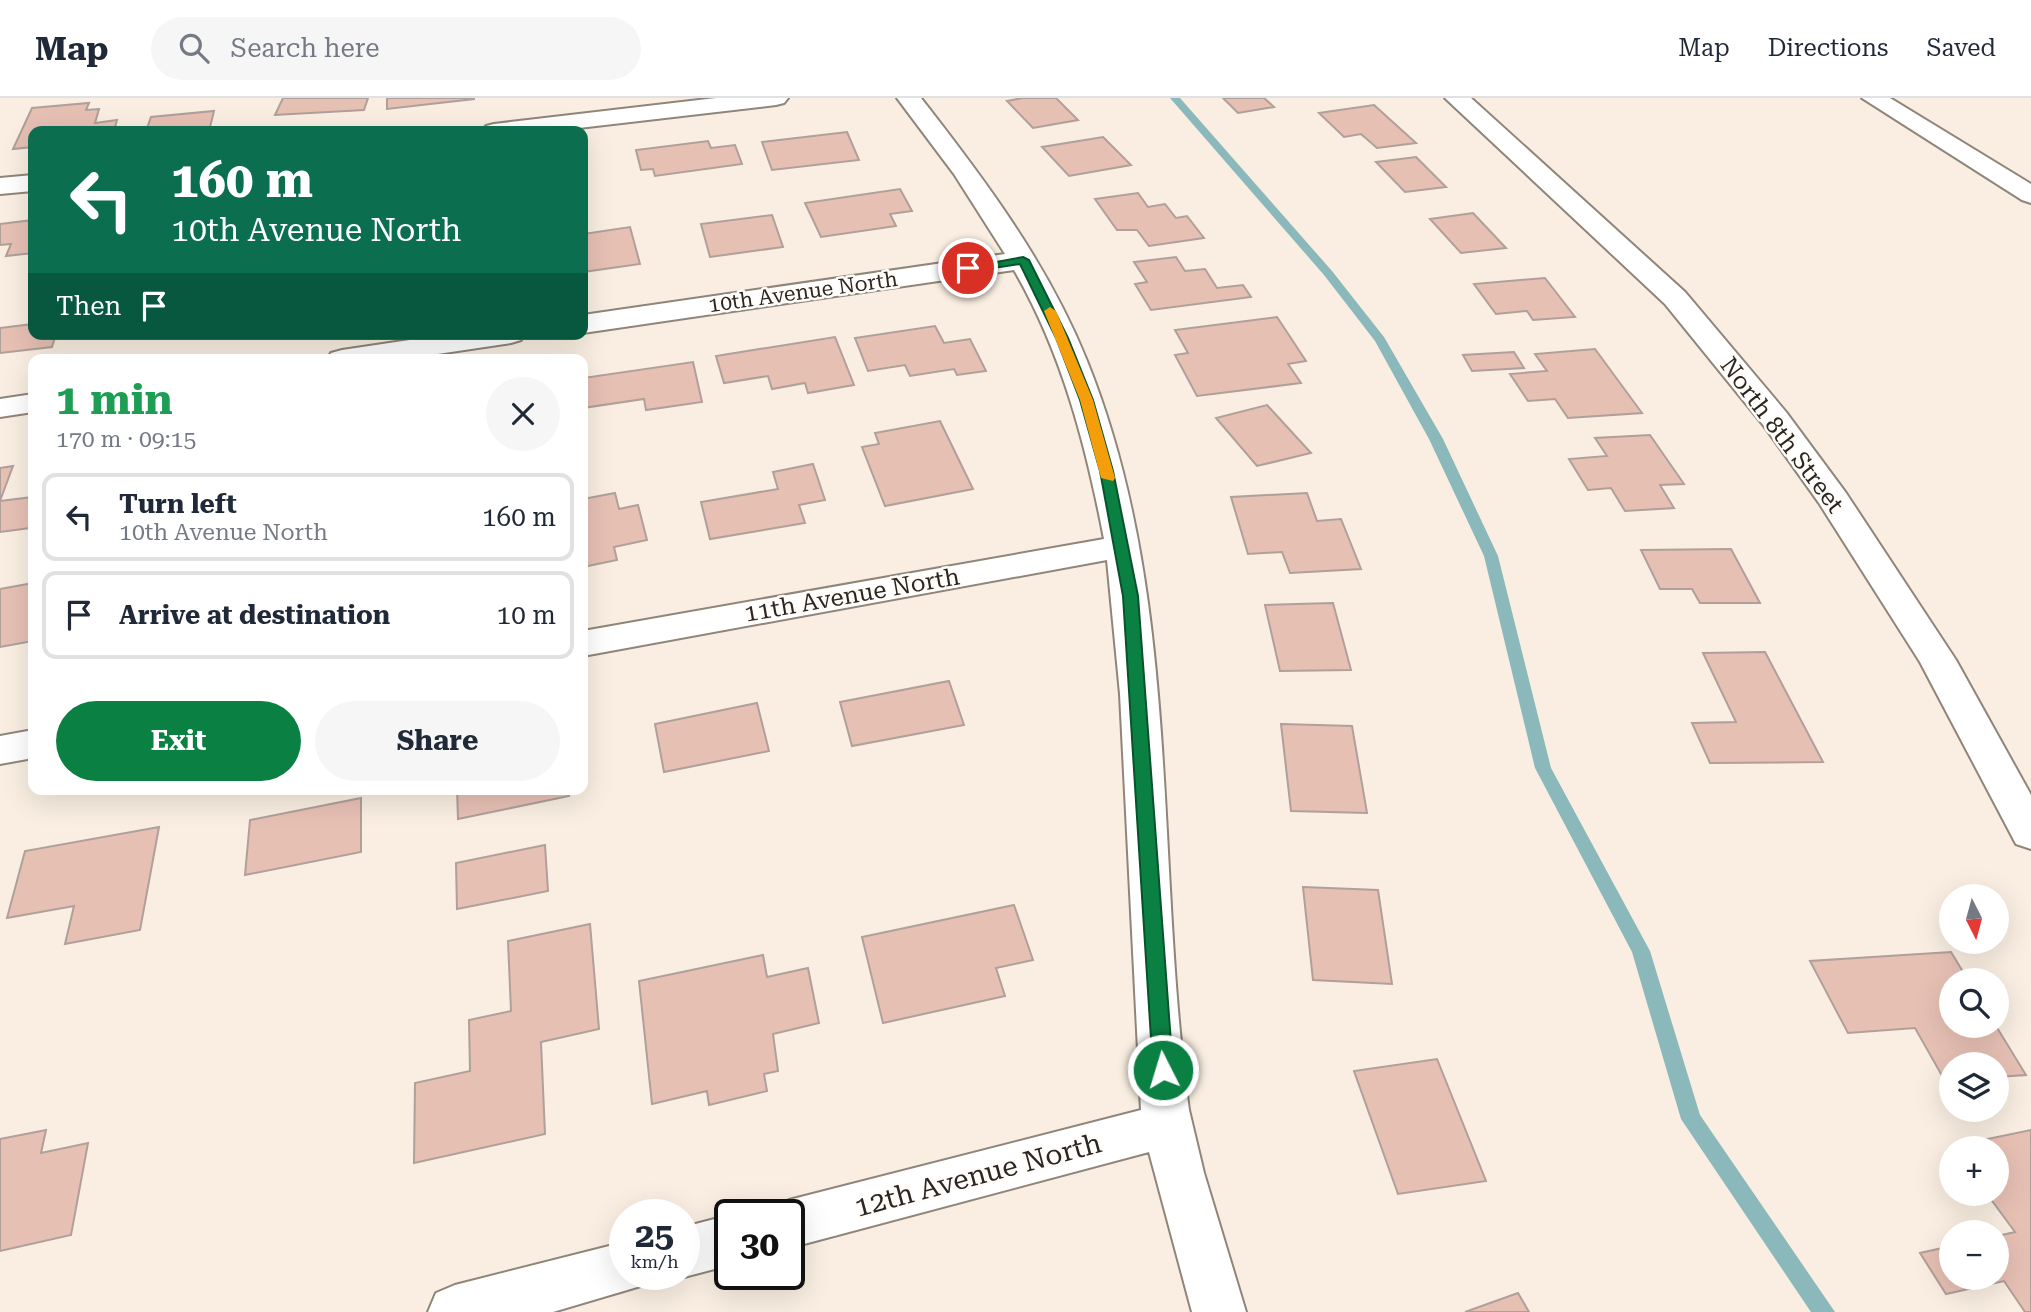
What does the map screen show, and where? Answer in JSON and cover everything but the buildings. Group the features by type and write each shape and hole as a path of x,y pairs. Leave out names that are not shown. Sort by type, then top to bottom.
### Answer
{"street":[{"path":"537,126 776,98"},
{"path":"909,98 980,190 1023,260 1054,318 1087,400 1107,471 1130,596 1149,907 1167,1125 1219,1312"},
{"name":"North 8th Street","path":"1457,98 1675,298 1775,419 1834,500 1937,660 2031,833"},
{"path":"1874,98 2031,195"},
{"path":"0,186 28,183"},
{"name":"10th Avenue North","path":"588,323 1023,260"},
{"path":"376,354 470,340"},
{"path":"0,408 28,404"},
{"name":"11th Avenue North","path":"588,643 1120,547"},
{"path":"0,750 28,745"},
{"name":"12th Avenue North","path":"805,1220 1167,1125"},
{"path":"455,1312 609,1271"}],"waterway":[{"path":"1175,98 1328,273 1380,340 1436,439 1491,556 1543,768 1641,951 1691,1119 1824,1312"}],"slow traffic":[{"path":"1050,311 1087,400 1108,478"}],"route":[{"path":"968,268 1023,260 1054,318 1087,400 1107,471 1130,596 1149,907 1163,1070"}]}
